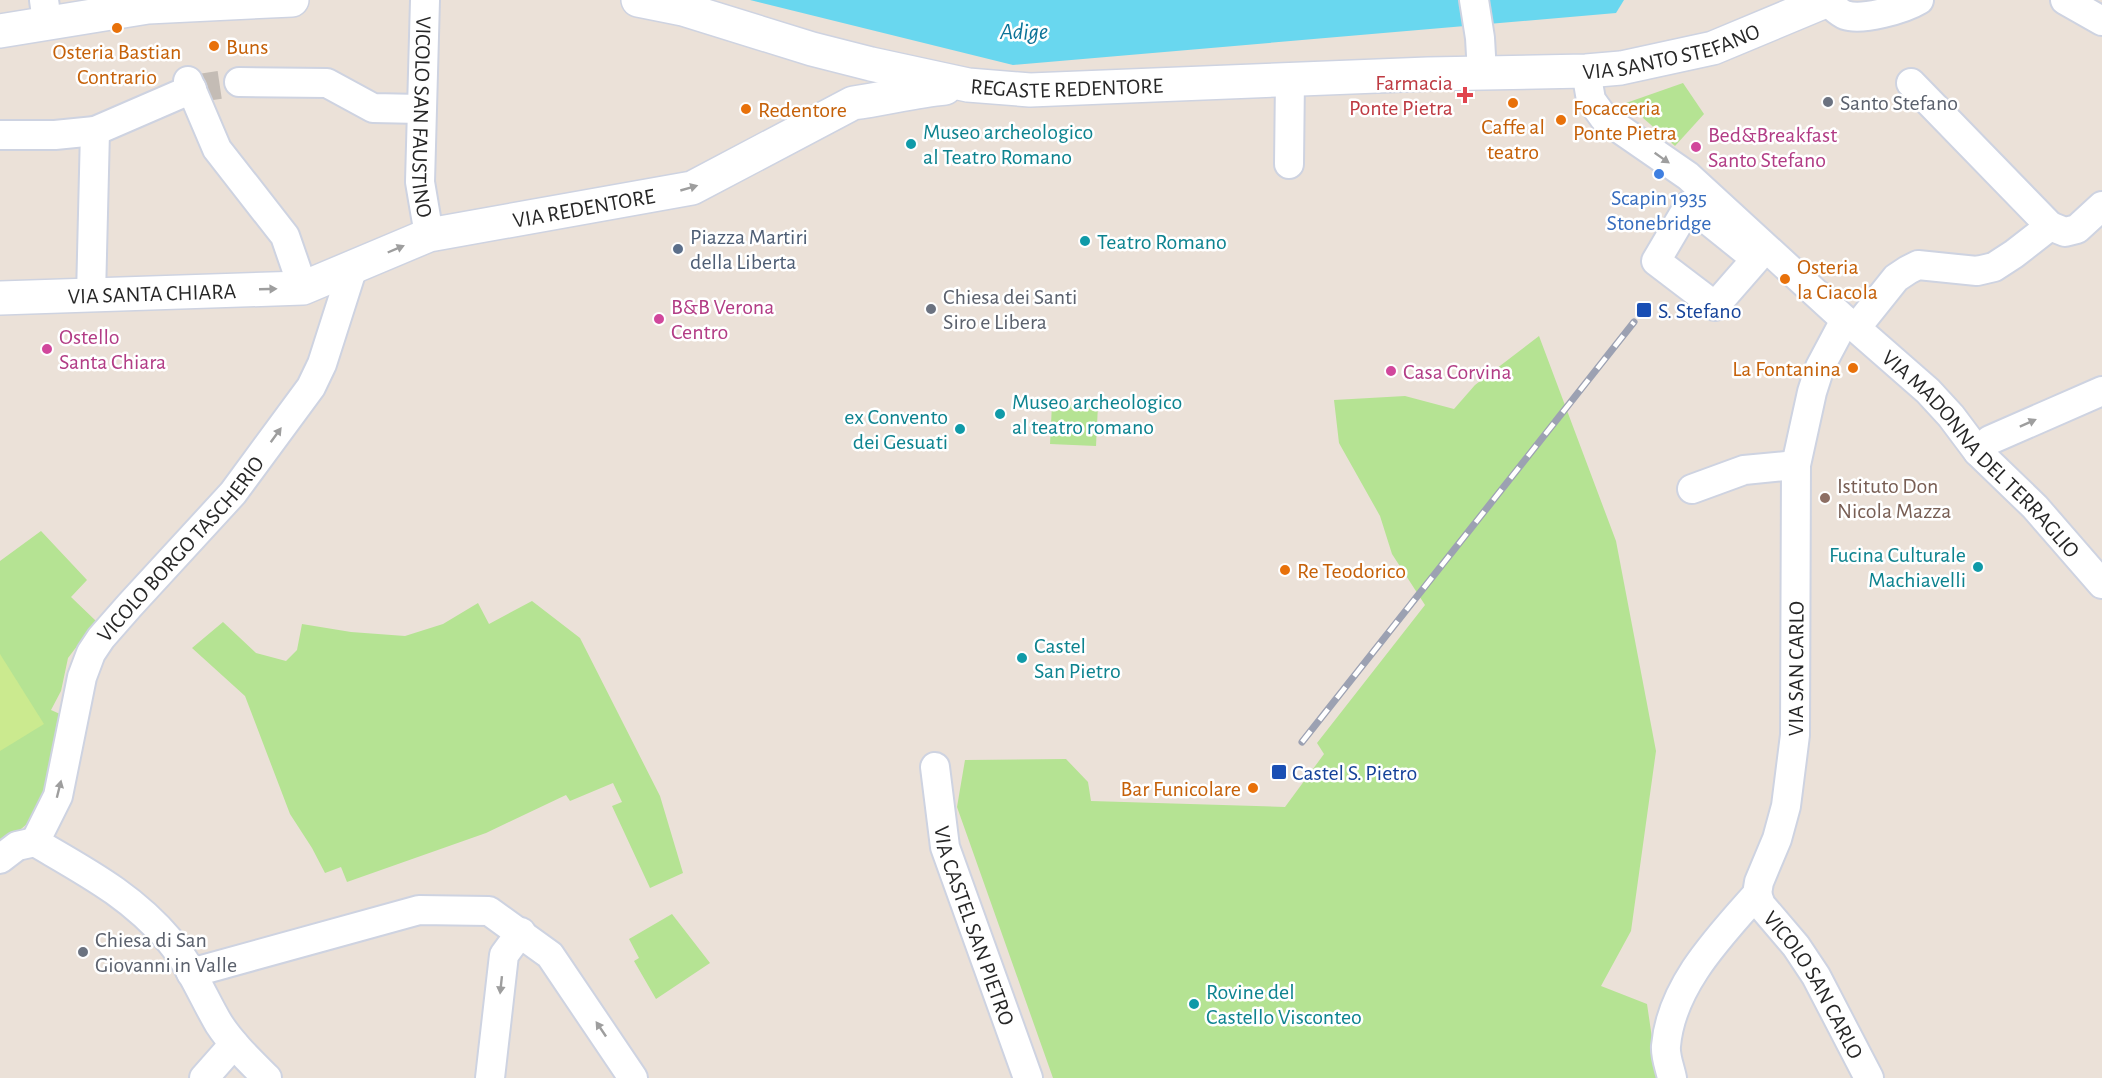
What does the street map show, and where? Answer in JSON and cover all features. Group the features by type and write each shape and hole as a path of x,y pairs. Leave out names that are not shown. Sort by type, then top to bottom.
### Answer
{"main road":[{"path":"0,31 45,11 292,0"},
{"name":"REGASTE REDENTORE","path":"638,0 683,9 812,49 968,85 1030,90 1494,73"},
{"name":"VIA SANTO STEFANO","path":"1494,73 1621,68 1713,48 1827,1"},
{"path":"854,103 865,86 871,64"},
{"name":"VIA REDENTORE","path":"303,288 429,235 692,188 854,103 917,91 968,85"},
{"name":"VIA SANTA CHIARA","path":"0,298 303,288"}],"street":[{"name":"VICOLO SAN FAUSTINO","path":"425,0 420,182 429,235"},
{"path":"1474,0 1480,38 1494,73"},
{"path":"1827,1 1846,15 1869,16 1919,0"},
{"path":"2065,0 2102,21"},
{"name":"VIA MADONNA DEL TERRAGLIO","path":"1586,71 1591,100 1604,118 1688,176 1928,391 1951,416 1978,452 2099,574"},
{"path":"1289,164 1290,79"},
{"path":"239,82 327,83 373,108 421,109"},
{"path":"1911,83 2050,226 2065,232 2077,229 2102,206"},
{"path":"0,135 55,135 95,131 190,85 217,149 285,236 303,288"},
{"path":"91,296 95,131"},
{"name":"VIA SAN CARLO","path":"1672,1078 1666,1048 1671,1020 1687,984 1710,949 1757,894 1759,882 1777,839 1786,806 1795,735 1796,465 1820,367 1851,324 1896,278 1918,265 1977,271 1994,267 2050,226"},
{"name":"VICOLO BORGO TASCHERIO","path":"35,842 58,796 82,677 91,653 130,605 233,493 311,387 322,364 353,267"},
{"path":"1978,452 1990,440 2102,391"},
{"path":"1692,489 1744,470 1796,465"},
{"name":"VIA CASTEL SAN PIETRO","path":"935,767 945,847 1028,1078"},
{"path":"0,859 17,846 35,842 114,888 171,942 227,1035 267,1078"},
{"name":"VICOLO SAN CARLO","path":"1757,894 1761,904 1796,946 1816,976 1869,1078"},
{"path":"191,972 419,910 489,911 550,955 633,1078"},
{"path":"490,1078 504,955 521,933"},
{"path":"204,1078 227,1035"}],"green space":[{"path":"1683,83 1704,114 1675,146 1626,103"},
{"path":"1539,336 1616,541 1656,751 1631,931 1601,986 1647,1004 1656,1065 1662,1078 1053,1078 957,807 965,760 1066,759 1088,782 1091,801 1285,807 1324,754 1317,743 1425,605 1392,554 1380,516 1339,443 1334,400 1405,396 1454,409 1475,385"},
{"path":"1052,404 1098,405 1096,446 1050,444"},
{"path":"41,531 87,580 71,597 96,621 68,658 61,691 51,710 60,714 56,726 55,760 35,817 0,847 0,561"},
{"path":"532,601 580,638 660,796 683,873 650,888 612,806 622,802 613,783 570,801 566,795 486,833 347,882 341,867 325,873 290,814 245,696 192,648 223,622 256,653 286,661 297,650 302,624 351,632 405,636 443,624 478,603 489,624"},
{"path":"0,654 44,724 0,751"},
{"path":"672,914 710,963 656,999 634,961 639,958 629,939"}],"water":[{"name":"Adige","path":"750,0 1624,0 1616,13 1013,65"}],"tunnel":[{"path":"192,89 239,82"}],"railway":[{"path":"1302,742 1634,322"}],"place":[{"name":"Osteria Bastian Contrario","path":"117,28"},
{"name":"Buns","path":"214,46"},
{"name":"Farmacia Ponte Pietra","path":"1465,95"},
{"name":"Santo Stefano","path":"1828,102"},
{"name":"Caffe al teatro","path":"1513,103"},
{"name":"Redentore","path":"746,109"},
{"name":"Focacceria Ponte Pietra","path":"1561,120"},
{"name":"Museo archeologico al Teatro Romano","path":"911,144"},
{"name":"Bed&Breakfast Santo Stefano","path":"1696,147"},
{"name":"Scapin 1935 Stonebridge","path":"1659,174"},
{"name":"Teatro Romano","path":"1085,241"},
{"name":"Piazza Martiri della Liberta","path":"678,249"},
{"name":"Osteria la Ciacola","path":"1785,279"},
{"name":"Chiesa dei Santi Siro e Libera","path":"931,309"},
{"name":"S. Stefano","path":"1644,310"},
{"name":"B&B Verona Centro","path":"659,319"},
{"name":"Ostello Santa Chiara","path":"47,349"},
{"name":"La Fontanina","path":"1853,368"},
{"name":"Casa Corvina","path":"1391,371"},
{"name":"Museo archeologico al teatro romano","path":"1000,414"},
{"name":"ex Convento dei Gesuati","path":"960,429"},
{"name":"Istituto Don Nicola Mazza","path":"1825,498"},
{"name":"Fucina Culturale Machiavelli","path":"1978,567"},
{"name":"Re Teodorico","path":"1285,570"},
{"name":"Castel San Pietro","path":"1022,658"},
{"name":"Castel S. Pietro","path":"1279,772"},
{"name":"Bar Funicolare","path":"1253,788"},
{"name":"Chiesa di San Giovanni in Valle","path":"83,952"},
{"name":"Rovine del Castello Visconteo","path":"1194,1004"}]}
